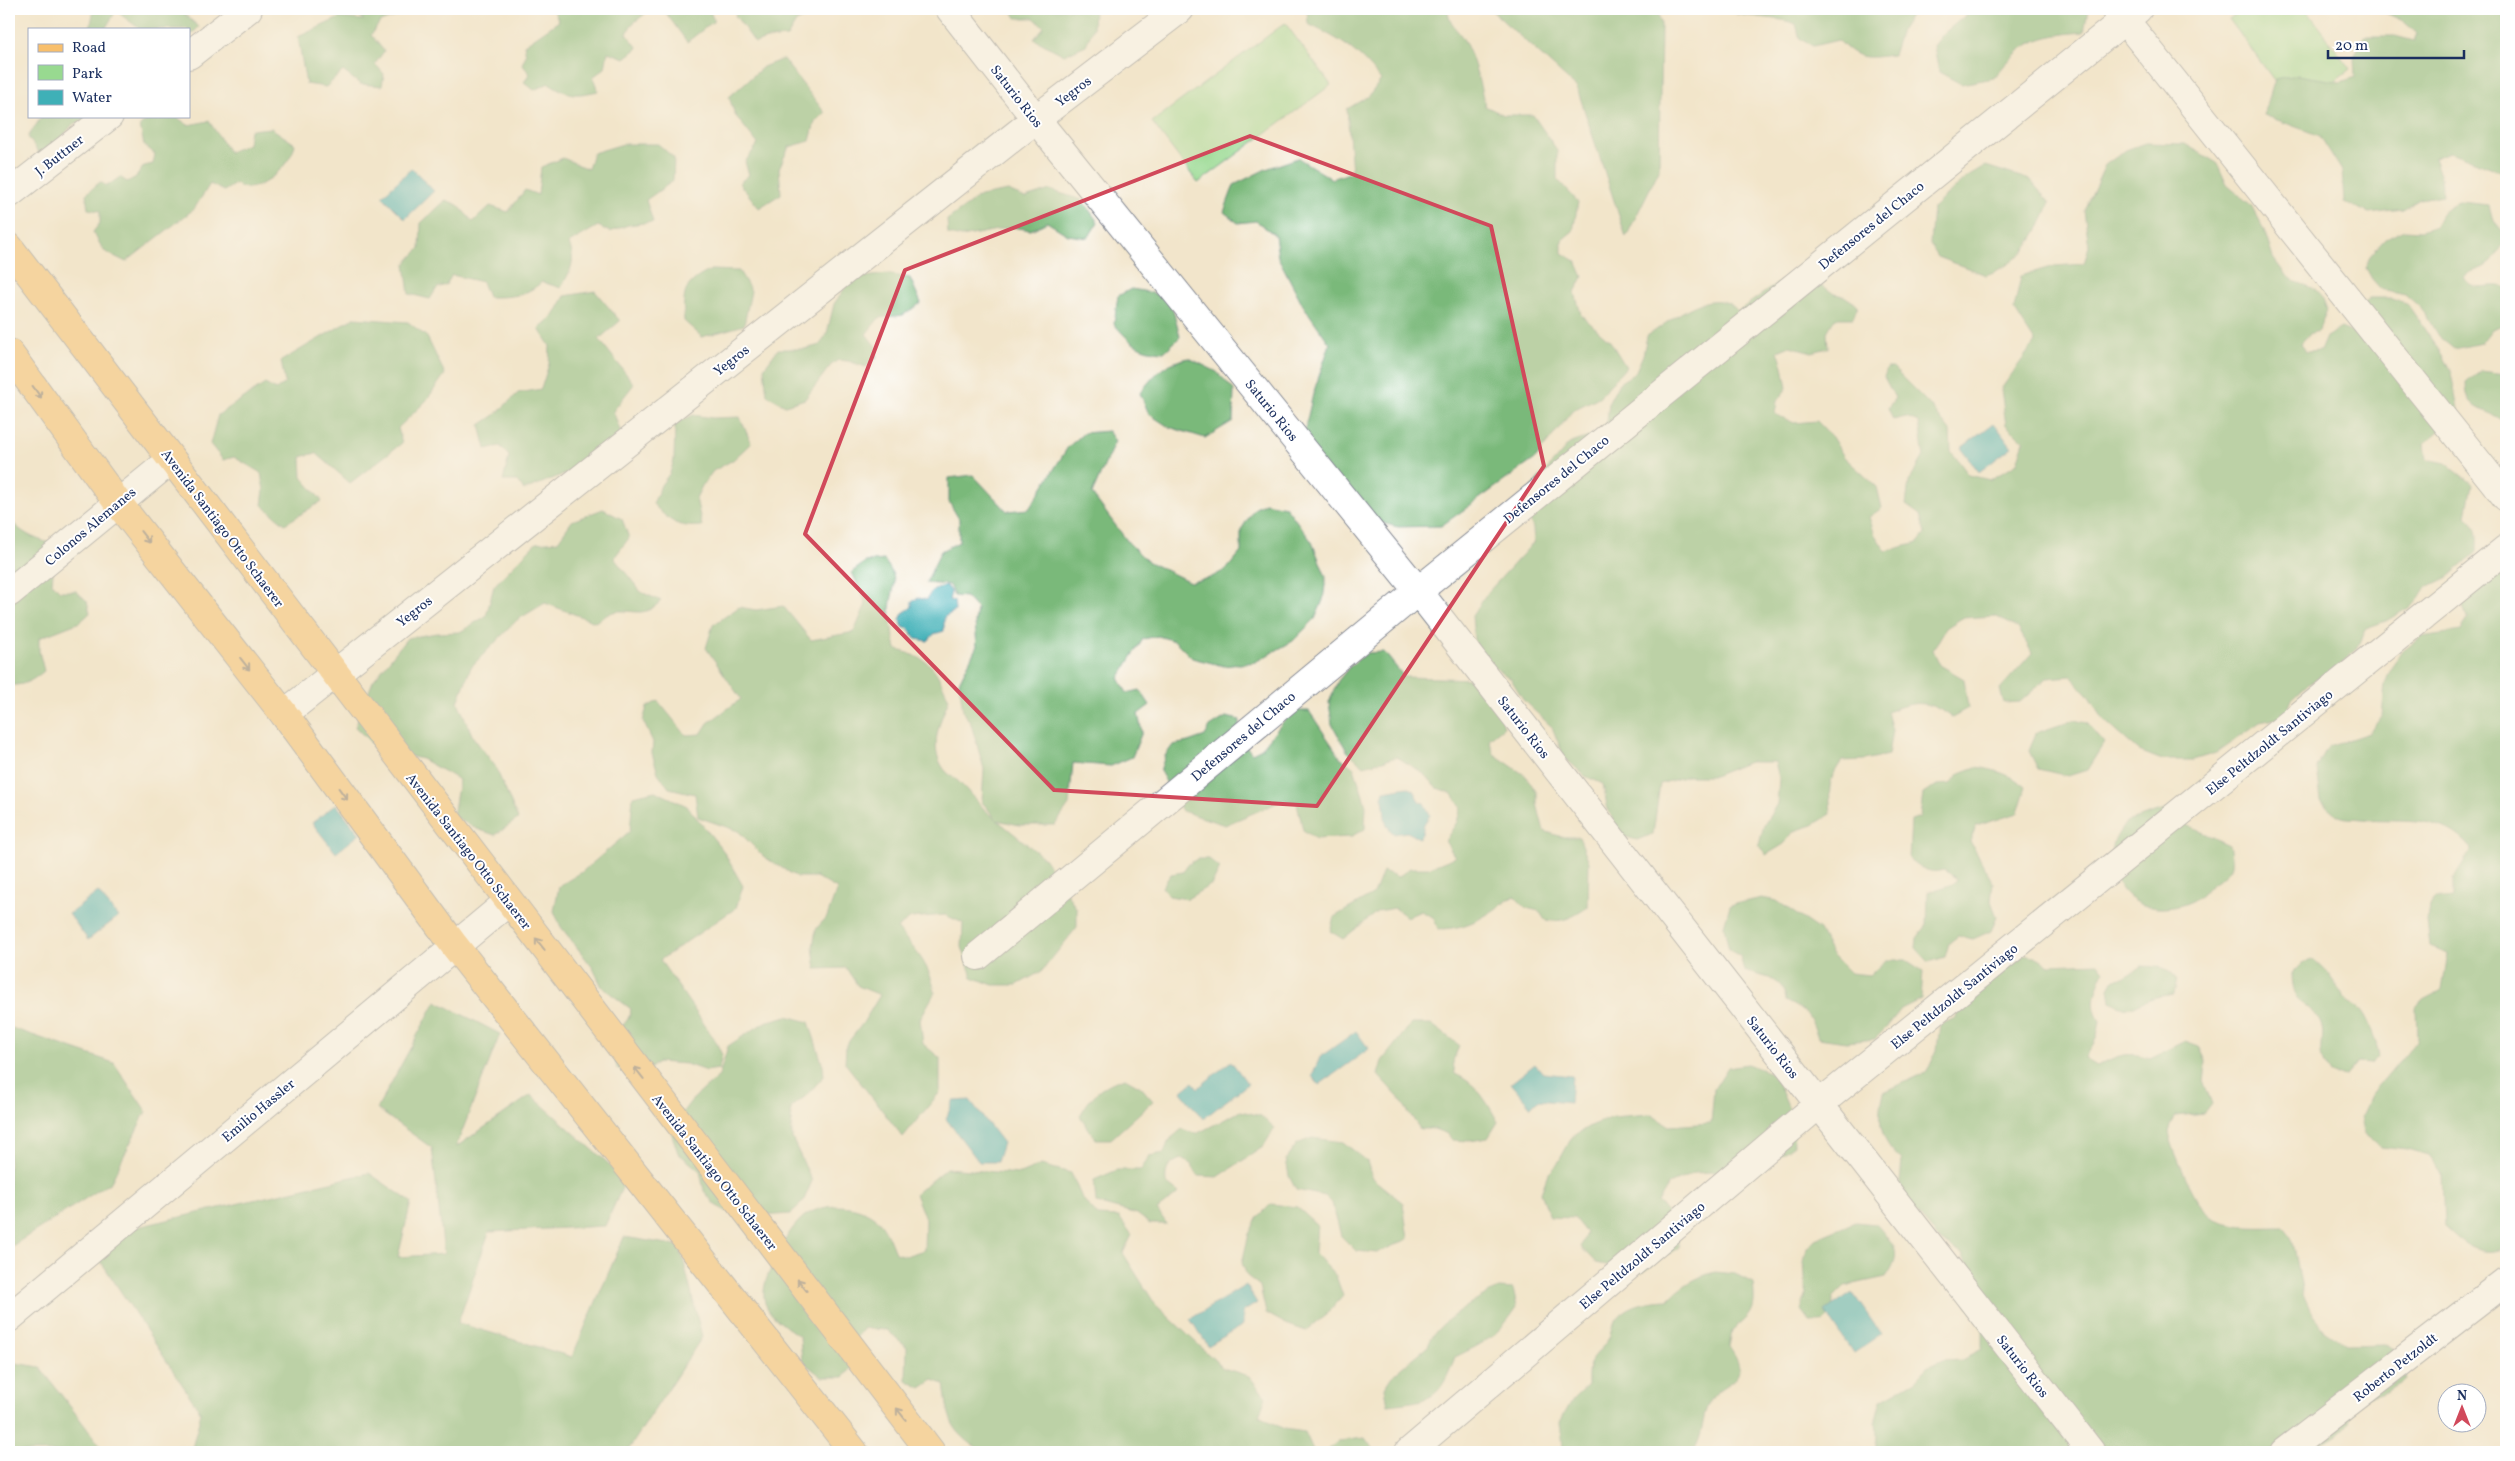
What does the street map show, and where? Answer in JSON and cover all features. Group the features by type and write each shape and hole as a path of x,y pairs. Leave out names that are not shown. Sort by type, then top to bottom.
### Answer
{"main road":[{"name":"Avenida Santiago Otto Schaerer","path":"9,247 508,902 931,1452"},
{"path":"9,353 118,502 284,714 454,945 854,1452"}],"street":[{"path":"190,54 248,9"},
{"name":"Saturio Rios","path":"950,9 1036,119 1418,591 2091,1452"},
{"name":"Yegros","path":"284,714 1036,119 1180,9"},
{"path":"2126,12 2506,497"},
{"name":"Defensores del Chaco","path":"978,956 1418,591 2126,12"},
{"name":"J. Buttner","path":"9,194 106,118"},
{"name":"Colonos Alemanes","path":"9,593 171,460"},
{"name":"Else Peltdzoldt Santiviago","path":"1409,1452 1818,1105 2506,550"},
{"name":"Emilio Hassler","path":"9,1318 454,945 508,902"},
{"name":"Roberto Petzoldt","path":"2284,1452 2506,1281"}],"highlighted area":[{"path":"1250,136 1491,226 1544,466 1317,806 1054,790 805,534 905,270"}],"green space":[{"path":"94,9 191,9 183,13 199,27 190,36 190,28 139,28 116,11 106,28 90,28"},
{"path":"352,9 418,9 380,22 371,35 384,51 375,64 384,74 382,86 360,84 343,71 326,87 306,84 298,37 339,18 364,20"},
{"path":"553,9 651,9 631,25 627,34 638,48 625,58 608,52 605,68 593,77 598,91 572,94 549,83 534,90 524,82 530,74 522,64 526,55 524,45 559,21"},
{"path":"667,9 709,9 714,21 687,42 666,13"},
{"path":"738,9 822,10 796,22 787,37 767,39 755,43 735,15"},
{"path":"1011,9 1094,9 1093,29 1086,45 1064,55 1034,39 1044,27 1034,18 1016,18"},
{"path":"1307,9 1448,9 1448,15 1452,23 1465,42 1472,57 1485,106 1504,115 1533,115 1557,150 1557,179 1578,202 1573,231 1562,240 1562,253 1576,261 1583,277 1575,292 1581,315 1610,341 1626,367 1599,397 1573,410 1535,459 1441,526 1398,527 1358,517 1301,446 1313,394 1330,344 1303,305 1278,257 1275,235 1256,221 1238,223 1224,212 1234,185 1266,169 1298,158 1332,179 1352,172 1347,109 1369,96 1381,80 1356,53 1330,35 1308,24"},
{"path":"1490,9 1657,9 1661,24 1659,170 1626,237 1577,88"},
{"path":"1735,9 1914,9 1901,30 1893,55 1869,57 1851,52 1838,40 1813,46 1800,39 1796,24 1736,14"},
{"path":"1973,9 2088,9 2084,32 2043,38 2033,42 2014,55 1994,78 1961,84 1939,72 1934,46 1943,34"},
{"path":"2243,9 2306,9 2350,69 2296,110 2229,19"},
{"path":"2377,9 2506,9 2506,173 2450,152 2434,158 2441,178 2443,195 2420,199 2403,209 2369,213 2344,202 2342,171 2320,136 2264,115 2275,79 2298,75 2341,82 2355,77 2354,57 2364,36 2395,36 2414,41 2417,33 2403,21"},
{"path":"1285,23 1331,85 1198,183 1152,122"},
{"path":"783,59 825,113 815,122 810,141 789,147 779,168 781,194 759,208 739,183 749,175 745,162 758,144 735,115 729,97 763,67"},
{"path":"41,118 90,118 73,124 59,141 39,153 28,137"},
{"path":"149,118 178,118 188,125 209,121 229,152 248,144 250,130 271,128 295,144 284,166 262,184 246,188 235,184 224,191 210,184 194,209 126,262 104,251 93,232 100,223 100,211 88,209 86,194 100,182 107,186 120,177 127,182 136,177 144,166 153,164 155,154 144,145 140,126"},
{"path":"2145,143 2185,144 2217,163 2227,185 2251,205 2264,230 2273,258 2285,274 2296,282 2313,288 2323,299 2327,310 2318,331 2309,334 2301,343 2306,352 2320,351 2326,337 2341,328 2353,333 2359,307 2369,298 2390,298 2408,305 2442,355 2451,373 2459,414 2425,443 2427,459 2446,463 2472,484 2466,516 2475,527 2477,552 2448,577 2427,587 2410,607 2386,621 2366,628 2356,649 2336,670 2309,683 2292,699 2285,717 2260,722 2216,753 2193,760 2162,760 2139,751 2104,720 2088,695 2071,676 2047,678 2020,702 2004,703 2000,689 2032,653 2018,628 1995,616 1962,618 1946,628 1933,650 1940,665 1964,679 1968,708 1952,717 1935,707 1921,704 1905,705 1887,712 1892,730 1888,755 1864,760 1842,761 1831,780 1831,814 1813,825 1794,831 1784,844 1766,855 1759,845 1764,825 1777,804 1779,778 1775,762 1749,762 1714,776 1687,776 1660,784 1653,834 1637,840 1619,835 1607,806 1603,784 1585,776 1564,757 1552,727 1525,702 1511,679 1483,659 1474,640 1472,616 1489,591 1534,542 1533,529 1522,498 1569,444 1594,435 1607,422 1609,402 1619,383 1635,373 1643,355 1647,336 1684,311 1705,302 1725,302 1731,304 1738,311 1799,268 1834,294 1844,296 1858,305 1853,318 1835,318 1827,332 1828,348 1812,352 1790,346 1778,351 1787,388 1777,401 1775,414 1794,423 1817,421 1832,437 1844,457 1877,487 1882,508 1869,517 1875,535 1886,551 1918,543 1925,534 1920,515 1906,505 1909,482 1924,456 1920,430 1918,422 1906,417 1893,420 1888,408 1895,398 1884,377 1887,368 1893,368 1928,403 1950,431 1951,451 1969,475 1990,480 2017,463 2024,441 2006,425 2001,389 2035,342 2014,309 2021,276 2054,266 2084,264 2089,246 2084,211 2105,165 2126,150"},
{"path":"623,144 658,144 674,158 673,181 646,200 653,222 628,225 610,232 598,226 569,243 572,261 561,288 542,282 529,291 517,295 488,297 482,282 452,275 446,285 437,288 430,299 409,294 405,264 420,248 421,223 446,200 458,205 473,222 490,206 508,212 525,190 538,195 541,167 563,158 588,169 593,153"},
{"path":"1986,166 2030,180 2050,203 2039,228 2027,247 2010,263 1986,275 1938,257 1930,244 1933,208 1966,178"},
{"path":"1050,190 1082,200 1098,222 1088,238 1068,235 1047,222 1031,230 1012,227 962,237 948,234 947,220 980,196 1008,191 1025,198"},
{"path":"2459,202 2490,205 2494,221 2506,235 2500,250 2491,262 2482,268 2468,273 2464,277 2472,285 2478,287 2501,286 2506,288 2506,324 2492,329 2481,343 2454,349 2438,336 2423,310 2405,294 2381,289 2372,279 2366,268 2370,256 2385,239 2405,230 2420,231 2435,226 2444,211"},
{"path":"711,270 739,271 751,291 744,325 702,337 684,321 684,302 690,284"},
{"path":"887,274 910,278 921,303 903,315 879,318 866,334 877,348 876,358 866,367 838,360 831,365 805,399 785,405 767,395 764,368 778,349 805,349 820,345 827,333 834,304 851,279"},
{"path":"1131,289 1154,294 1167,301 1171,306 1180,337 1164,352 1141,348 1126,337 1114,324 1118,296"},
{"path":"595,291 620,321 599,339 634,384 613,411 621,433 572,471 524,490 517,481 503,481 509,456 500,446 486,449 480,425 495,415 518,393 541,389 549,364 550,346 539,329 554,316 565,296"},
{"path":"354,318 408,322 427,337 445,374 426,401 398,428 402,443 350,483 316,453 301,457 302,477 322,501 285,524 262,505 264,490 261,473 234,457 223,460 210,444 218,415 265,384 276,390 285,383 281,361"},
{"path":"1189,358 1217,372 1234,390 1233,421 1205,438 1169,427 1149,414 1140,393 1161,370 1180,360"},
{"path":"2481,371 2506,374 2506,423 2478,409 2469,400 2466,383"},
{"path":"693,415 713,418 740,417 751,443 733,460 713,471 702,486 696,498 702,526 680,525 664,515 653,504 661,485 670,473 674,460 675,424"},
{"path":"1108,431 1115,441 1092,494 1128,542 1147,561 1190,582 1210,578 1227,569 1241,552 1241,530 1254,509 1265,503 1286,507 1312,542 1326,577 1323,600 1315,619 1293,641 1255,662 1224,666 1192,658 1175,641 1158,636 1143,639 1119,678 1127,693 1140,690 1150,705 1138,714 1142,732 1132,757 1111,766 1073,763 1069,805 1055,825 1019,825 997,820 1044,858 1077,909 1077,927 1042,971 1017,985 993,985 972,977 962,947 963,923 945,915 911,918 897,928 925,964 932,981 935,992 920,1019 923,1044 940,1058 940,1092 903,1137 845,1063 846,1045 863,1023 880,995 858,986 846,968 816,969 813,947 816,929 827,917 837,889 816,877 797,877 764,857 738,831 698,817 695,794 669,788 658,773 652,753 653,742 643,721 647,707 658,701 686,735 701,734 708,723 741,699 706,648 713,625 739,607 756,610 783,606 811,640 854,632 866,604 852,572 866,562 884,560 894,580 890,611 896,649 918,657 931,666 949,699 937,734 936,743 939,761 946,771 996,819 982,802 984,769 971,724 963,711 959,682 977,646 975,622 977,609 966,597 954,596 949,585 926,583 941,551 959,542 959,519 949,502 949,478 973,475 1007,511 1029,509 1068,447 1084,433"},
{"path":"603,509 622,519 629,538 614,558 641,592 661,601 649,610 640,612 617,611 595,622 545,603 517,620 471,667 458,702 473,737 495,766 518,819 495,835 477,829 453,816 459,780 422,759 377,749 355,727 373,681 407,638 437,633 460,632 486,616 494,586 536,543 558,541 572,521"},
{"path":"9,518 27,534 50,543 52,583 60,591 76,591 87,601 90,613 80,622 39,638 39,651 44,671 36,678 19,685 9,685"},
{"path":"2506,573 2506,1248 2487,1251 2472,1248 2465,1244 2444,1226 2442,1175 2428,1156 2407,1150 2381,1147 2364,1134 2361,1115 2370,1096 2417,1040 2416,1008 2423,1000 2442,990 2448,953 2430,946 2427,921 2429,905 2435,898 2453,898 2453,879 2472,849 2461,837 2435,824 2407,820 2377,820 2340,816 2321,801 2317,767 2329,746 2369,733 2382,716 2385,684 2391,668 2403,651 2421,637 2461,631 2468,619 2460,600 2484,579"},
{"path":"1384,652 1404,677 1476,679 1498,705 1504,727 1489,739 1494,754 1526,776 1537,793 1537,804 1544,831 1562,837 1579,837 1589,862 1588,907 1568,918 1551,921 1545,920 1539,911 1526,908 1514,896 1479,919 1450,928 1438,929 1433,917 1421,911 1407,917 1395,908 1378,911 1343,939 1330,931 1334,917 1374,894 1383,871 1398,877 1410,868 1428,868 1455,857 1445,841 1457,822 1461,807 1451,793 1437,788 1424,774 1397,757 1364,766 1347,751 1332,724 1329,702 1338,681 1350,666 1367,653"},
{"path":"1292,711 1309,711 1340,757 1354,768 1366,805 1365,829 1350,837 1316,839 1303,830 1297,803 1284,800 1225,825 1182,811 1160,771 1165,756 1173,745 1205,736 1210,727 1226,717 1240,720 1236,736 1252,753 1262,748"},
{"path":"2074,720 2087,723 2104,743 2087,770 2068,776 2038,769 2029,751 2036,733"},
{"path":"1976,767 2002,773 2026,787 2018,813 1976,826 1970,841 1993,883 1991,901 1997,917 1991,931 1973,939 1958,936 1949,943 1945,957 1929,962 1916,948 1917,938 1927,925 1928,892 1954,884 1957,879 1945,870 1926,870 1909,859 1911,820 1920,817 1923,794 1937,785 1950,784 1960,773"},
{"path":"655,791 687,806 722,849 743,886 736,908 660,960 715,1040 722,1055 719,1069 706,1071 686,1064 658,1062 645,1073 629,1076 617,1069 614,1045 615,1037 628,1019 631,1009 602,987 593,968 561,927 554,911 559,886 582,872 630,831 633,796"},
{"path":"2165,810 2188,826 2229,845 2231,865 2227,873 2209,886 2200,897 2181,905 2165,908 2149,907 2136,902 2125,893 2117,880 2113,865 2113,846 2116,837 2126,822"},
{"path":"1197,859 1209,859 1220,868 1212,884 1187,899 1169,896 1162,887 1171,874 1183,872 1187,865"},
{"path":"1762,898 1777,901 1819,930 1831,954 1850,973 1870,975 1886,960 1906,960 1923,971 1921,999 1901,1009 1875,1039 1846,1042 1818,1038 1810,1019 1804,1011 1786,1001 1784,993 1777,982 1744,971 1740,956 1729,950 1724,926 1730,905"},
{"path":"2023,955 2039,958 2049,965 2098,963 2104,971 2098,984 2094,1002 2100,1021 2097,1037 2085,1059 2097,1066 2123,1055 2150,1058 2185,1041 2199,1046 2206,1061 2204,1083 2212,1104 2205,1113 2175,1116 2169,1130 2179,1163 2206,1213 2220,1222 2238,1226 2284,1227 2292,1237 2303,1294 2313,1316 2325,1331 2346,1345 2385,1344 2403,1355 2404,1380 2392,1389 2380,1394 2352,1399 2349,1422 2334,1437 2325,1442 2303,1448 2272,1452 1875,1452 1876,1420 1881,1399 1915,1380 1927,1367 1943,1360 1963,1359 1982,1349 1982,1329 1967,1304 1974,1275 1962,1254 1940,1240 1899,1193 1902,1160 1894,1153 1884,1138 1881,1112 1884,1092 1927,1072 1937,1050 1940,1024 1956,1018 1964,1000"},
{"path":"2314,960 2327,973 2345,999 2364,1014 2370,1025 2376,1045 2379,1056 2370,1064 2357,1063 2346,1076 2330,1074 2323,1058 2323,1034 2320,1022 2311,1010 2297,999 2294,993 2291,974 2302,963"},
{"path":"2141,966 2165,969 2173,974 2177,979 2174,994 2153,998 2128,1008 2111,1001 2109,988 2114,979 2124,978"},
{"path":"436,1001 500,1034 456,1147 531,1095 626,1179 605,1226 489,1232 458,1323 572,1357 624,1237 680,1246 702,1337 627,1452 191,1452 201,1413 86,1239 369,1173 411,1202 398,1257 444,1254 432,1148 377,1109"},
{"path":"787,1016 809,1022 823,1066 824,1076 807,1095 791,1108 792,1138 812,1181 803,1202 790,1214 750,1217 726,1211 715,1205 704,1191 700,1171 678,1153 670,1129 691,1101 719,1076 728,1046 765,1022"},
{"path":"1411,1024 1431,1024 1459,1045 1453,1062 1455,1074 1475,1088 1485,1100 1498,1122 1488,1138 1470,1141 1452,1140 1448,1134 1434,1129 1420,1129 1399,1098 1378,1075 1382,1061"},
{"path":"9,1027 114,1063 146,1111 111,1182 9,1248"},
{"path":"1747,1064 1774,1074 1792,1116 1794,1145 1749,1178 1714,1172 1695,1173 1669,1184 1658,1202 1678,1226 1679,1247 1642,1272 1596,1263 1581,1247 1586,1233 1574,1218 1550,1217 1541,1193 1548,1174 1557,1165 1572,1137 1588,1127 1613,1117 1650,1114 1669,1126 1711,1123 1714,1089 1728,1067"},
{"path":"1125,1078 1141,1087 1153,1101 1111,1139 1096,1139 1080,1116 1088,1102 1098,1092 1104,1087"},
{"path":"1241,1111 1261,1116 1275,1128 1263,1147 1218,1177 1198,1176 1191,1164 1181,1159 1173,1163 1168,1168 1166,1183 1179,1193 1157,1210 1167,1224 1150,1224 1137,1214 1096,1203 1094,1180 1117,1170 1141,1170 1149,1156 1164,1153 1169,1140 1182,1129 1196,1134"},
{"path":"1312,1138 1343,1142 1367,1161 1372,1178 1403,1203 1408,1239 1377,1253 1356,1251 1341,1236 1332,1203 1325,1196 1296,1190 1289,1176 1286,1159 1297,1144"},
{"path":"1041,1165 1071,1173 1082,1198 1098,1216 1119,1217 1132,1235 1123,1253 1155,1304 1223,1368 1249,1376 1266,1397 1259,1416 1284,1429 1305,1432 1314,1452 982,1452 963,1437 953,1424 944,1384 933,1380 921,1388 906,1380 907,1347 887,1330 864,1328 854,1340 855,1364 844,1377 822,1377 802,1361 800,1337 771,1313 767,1308 764,1298 767,1277 779,1251 788,1235 800,1220 816,1210 826,1207 847,1207 866,1212 881,1224 895,1253 905,1256 924,1250 925,1219 915,1194 946,1168 1020,1174"},
{"path":"1271,1204 1297,1207 1317,1225 1315,1253 1336,1276 1343,1296 1327,1314 1306,1331 1286,1324 1266,1313 1260,1286 1247,1276 1242,1263 1249,1234 1258,1217"},
{"path":"1855,1222 1876,1224 1892,1243 1895,1261 1886,1277 1845,1286 1833,1298 1832,1315 1823,1322 1810,1322 1801,1310 1806,1295 1804,1261 1807,1248 1815,1239"},
{"path":"1715,1272 1735,1274 1753,1283 1754,1300 1752,1311 1732,1331 1729,1347 1737,1360 1739,1369 1737,1375 1713,1396 1708,1404 1701,1434 1693,1452 1571,1452 1563,1447 1560,1422 1573,1399 1588,1385 1589,1368 1593,1358 1609,1338 1618,1317 1637,1305 1668,1300 1689,1283"},
{"path":"1499,1288 1513,1289 1517,1307 1497,1332 1475,1347 1455,1357 1444,1382 1439,1390 1432,1395 1425,1399 1388,1405 1385,1388 1395,1373 1428,1346 1432,1337 1447,1320"},
{"path":"9,1362 40,1367 105,1452 9,1452"},
{"path":"1365,1438 1375,1452 1326,1452 1338,1441"}],"water":[{"path":"412,168 434,191 405,219 382,196"},
{"path":"1994,423 2012,447 1979,472 1961,448"},
{"path":"946,586 951,592 949,600 954,601 955,611 944,617 944,631 934,634 928,641 916,639 909,629 903,627 900,620 903,613 912,607 912,602 918,598 927,600 930,593 934,590"},
{"path":"1408,787 1413,790 1419,801 1424,803 1430,815 1424,824 1419,838 1407,832 1394,834 1387,826 1382,797 1384,791"},
{"path":"336,804 360,834 336,853 312,823"},
{"path":"98,892 118,917 88,940 69,914"},
{"path":"1356,1031 1369,1049 1319,1085 1312,1076 1320,1057"},
{"path":"1231,1061 1248,1084 1203,1119 1181,1092 1193,1082 1198,1088"},
{"path":"1535,1064 1543,1073 1572,1076 1570,1103 1538,1100 1531,1107 1511,1083"},
{"path":"970,1100 1003,1143 997,1162 979,1162 946,1119 953,1101"},
{"path":"1246,1285 1257,1303 1243,1312 1243,1325 1208,1346 1190,1319"},
{"path":"1852,1292 1881,1334 1853,1353 1825,1311"}]}
